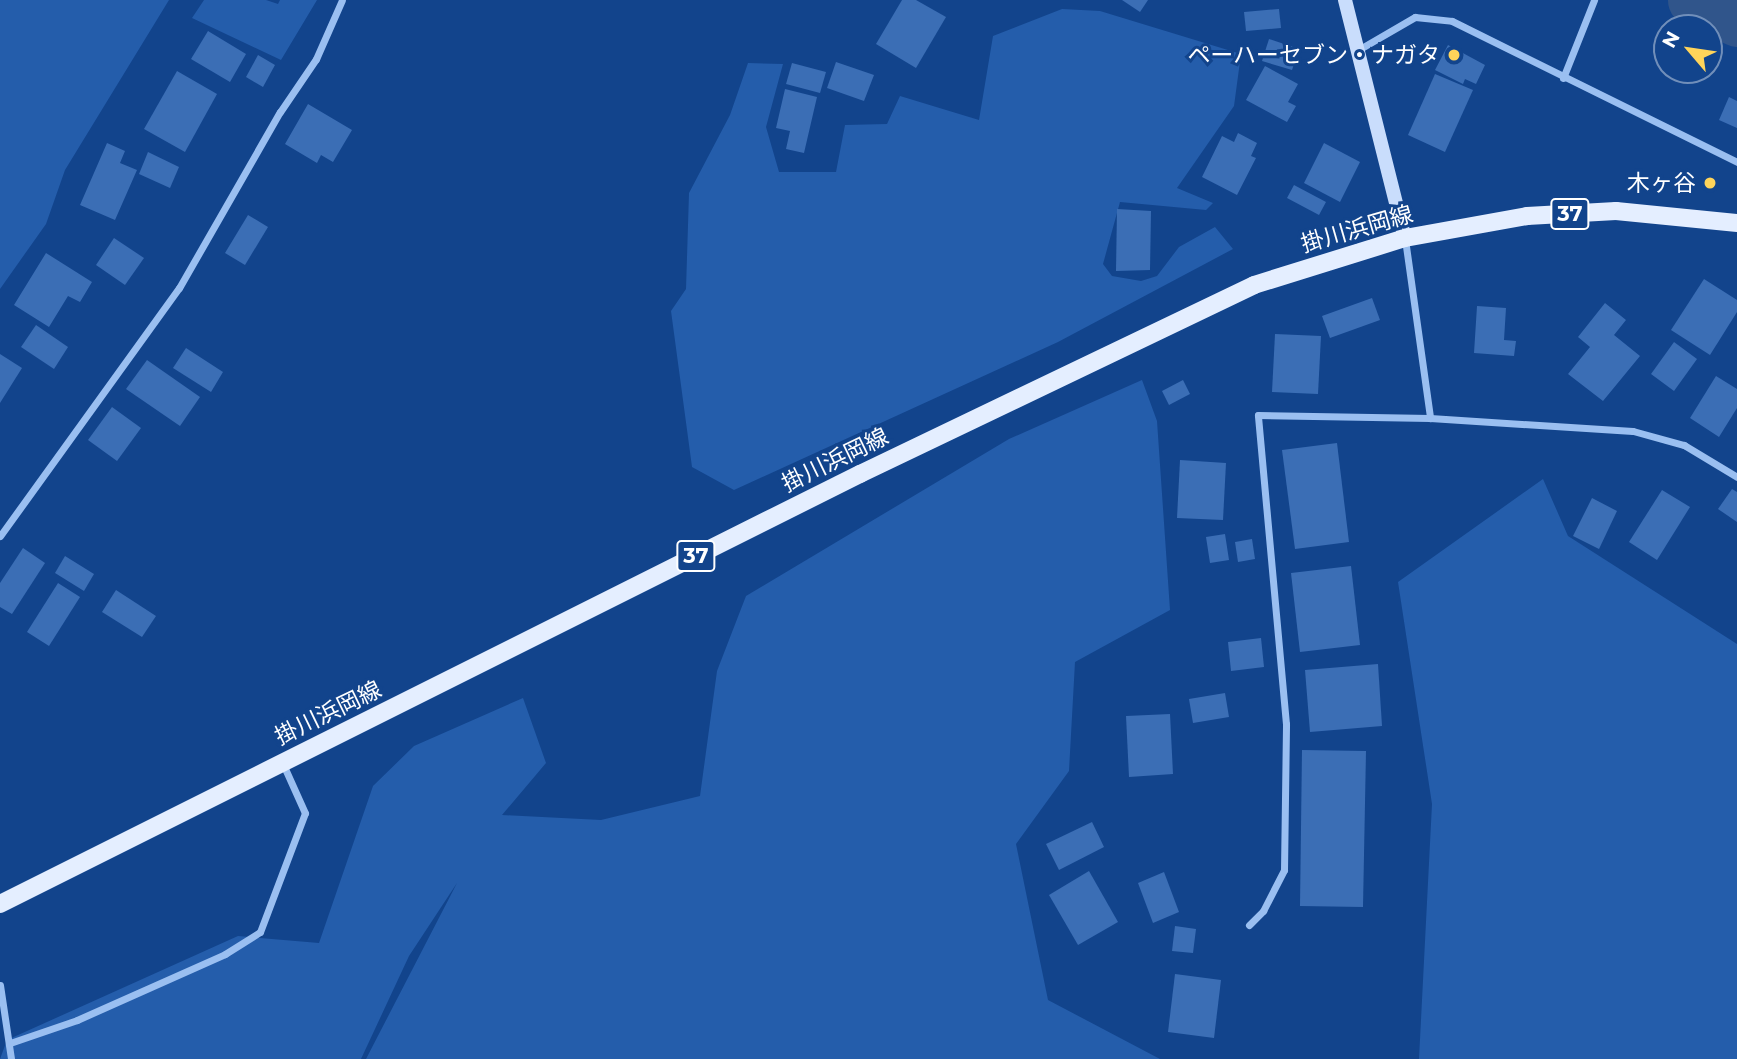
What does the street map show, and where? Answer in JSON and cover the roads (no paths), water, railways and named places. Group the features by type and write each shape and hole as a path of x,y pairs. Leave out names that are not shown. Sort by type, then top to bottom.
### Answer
{"main road":[{"name":"掛川浜岡線","path":"0,904 860,474 1254,285 1405,238 1527,216 1616,211 1737,223"}],"street":[{"path":"0,536 179,288 280,112 316,59 342,0"},
{"path":"1345,0 1405,238 1430,418"},
{"path":"1563,78 1594,0"},
{"path":"1358,50 1415,17 1451,22 1737,162"},
{"path":"1249,925 1263,911 1284,870 1286,724 1258,415 1430,418 1633,431 1684,446 1737,477"},
{"path":"10,1043 77,1020 213,960 260,932 305,813 282,762"},
{"path":"0,985 11,1059"}],"waterway":[{"path":"1693,0 1737,21"}],"place":[{"name":"ペーハーセブン・ナガタ","path":"1454,55"},
{"name":"木ヶ谷","path":"1710,183"}]}
